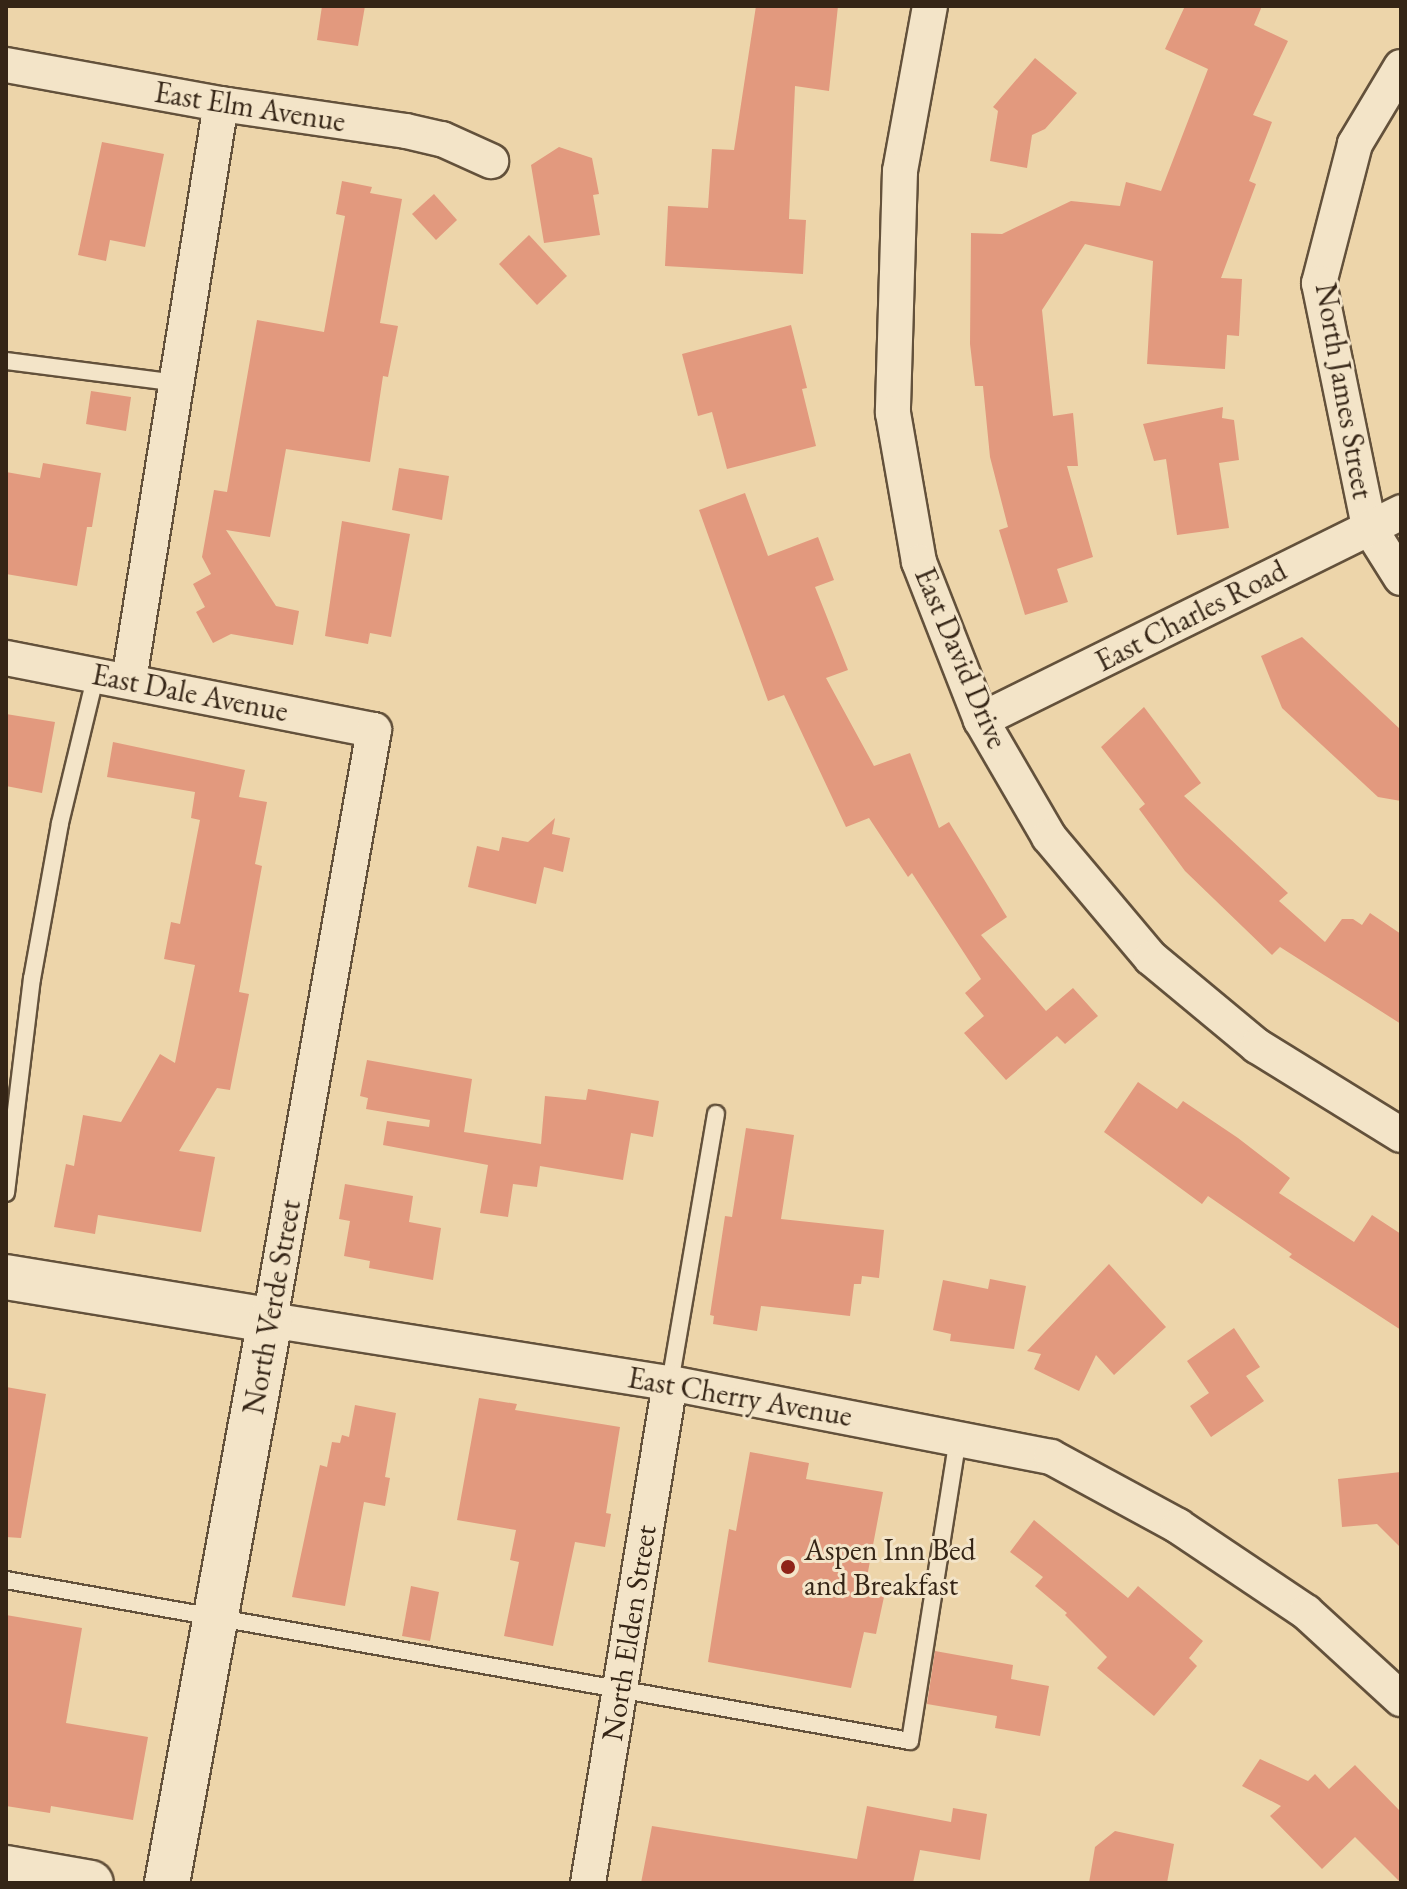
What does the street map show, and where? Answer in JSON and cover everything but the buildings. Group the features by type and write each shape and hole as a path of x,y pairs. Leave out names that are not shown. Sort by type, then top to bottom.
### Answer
{"street":[{"name":"East David Drive","path":"930,6 900,171 893,413 919,562 981,720 1049,837 1151,958 1257,1046 1401,1135"},
{"name":"East Elm Avenue","path":"6,65 221,104 406,131 442,139 491,161"},
{"name":"North James Street","path":"1401,67 1355,144 1319,283 1369,527 1401,578"},
{"path":"113,677 177,383 221,104"},
{"name":"East Charles Road","path":"981,720 1401,512"},
{"name":"East Dale Avenue","path":"6,658 374,730"},
{"name":"North Verde Street","path":"167,1883 374,730"},
{"name":"East Cherry Avenue","path":"6,1277 670,1383 1051,1457 1178,1526 1306,1612 1401,1699"},
{"name":"North Elden Street","path":"588,1883 670,1383"},
{"path":"6,1868 91,1883"}],"lane":[{"path":"6,361 177,383"},
{"path":"6,1193 32,979 60,823 113,677"},
{"path":"670,1383 716,1114"},
{"path":"6,1580 910,1741 958,1437"}],"place":[{"name":"Aspen Inn Bed and Breakfast","path":"788,1567"}]}
